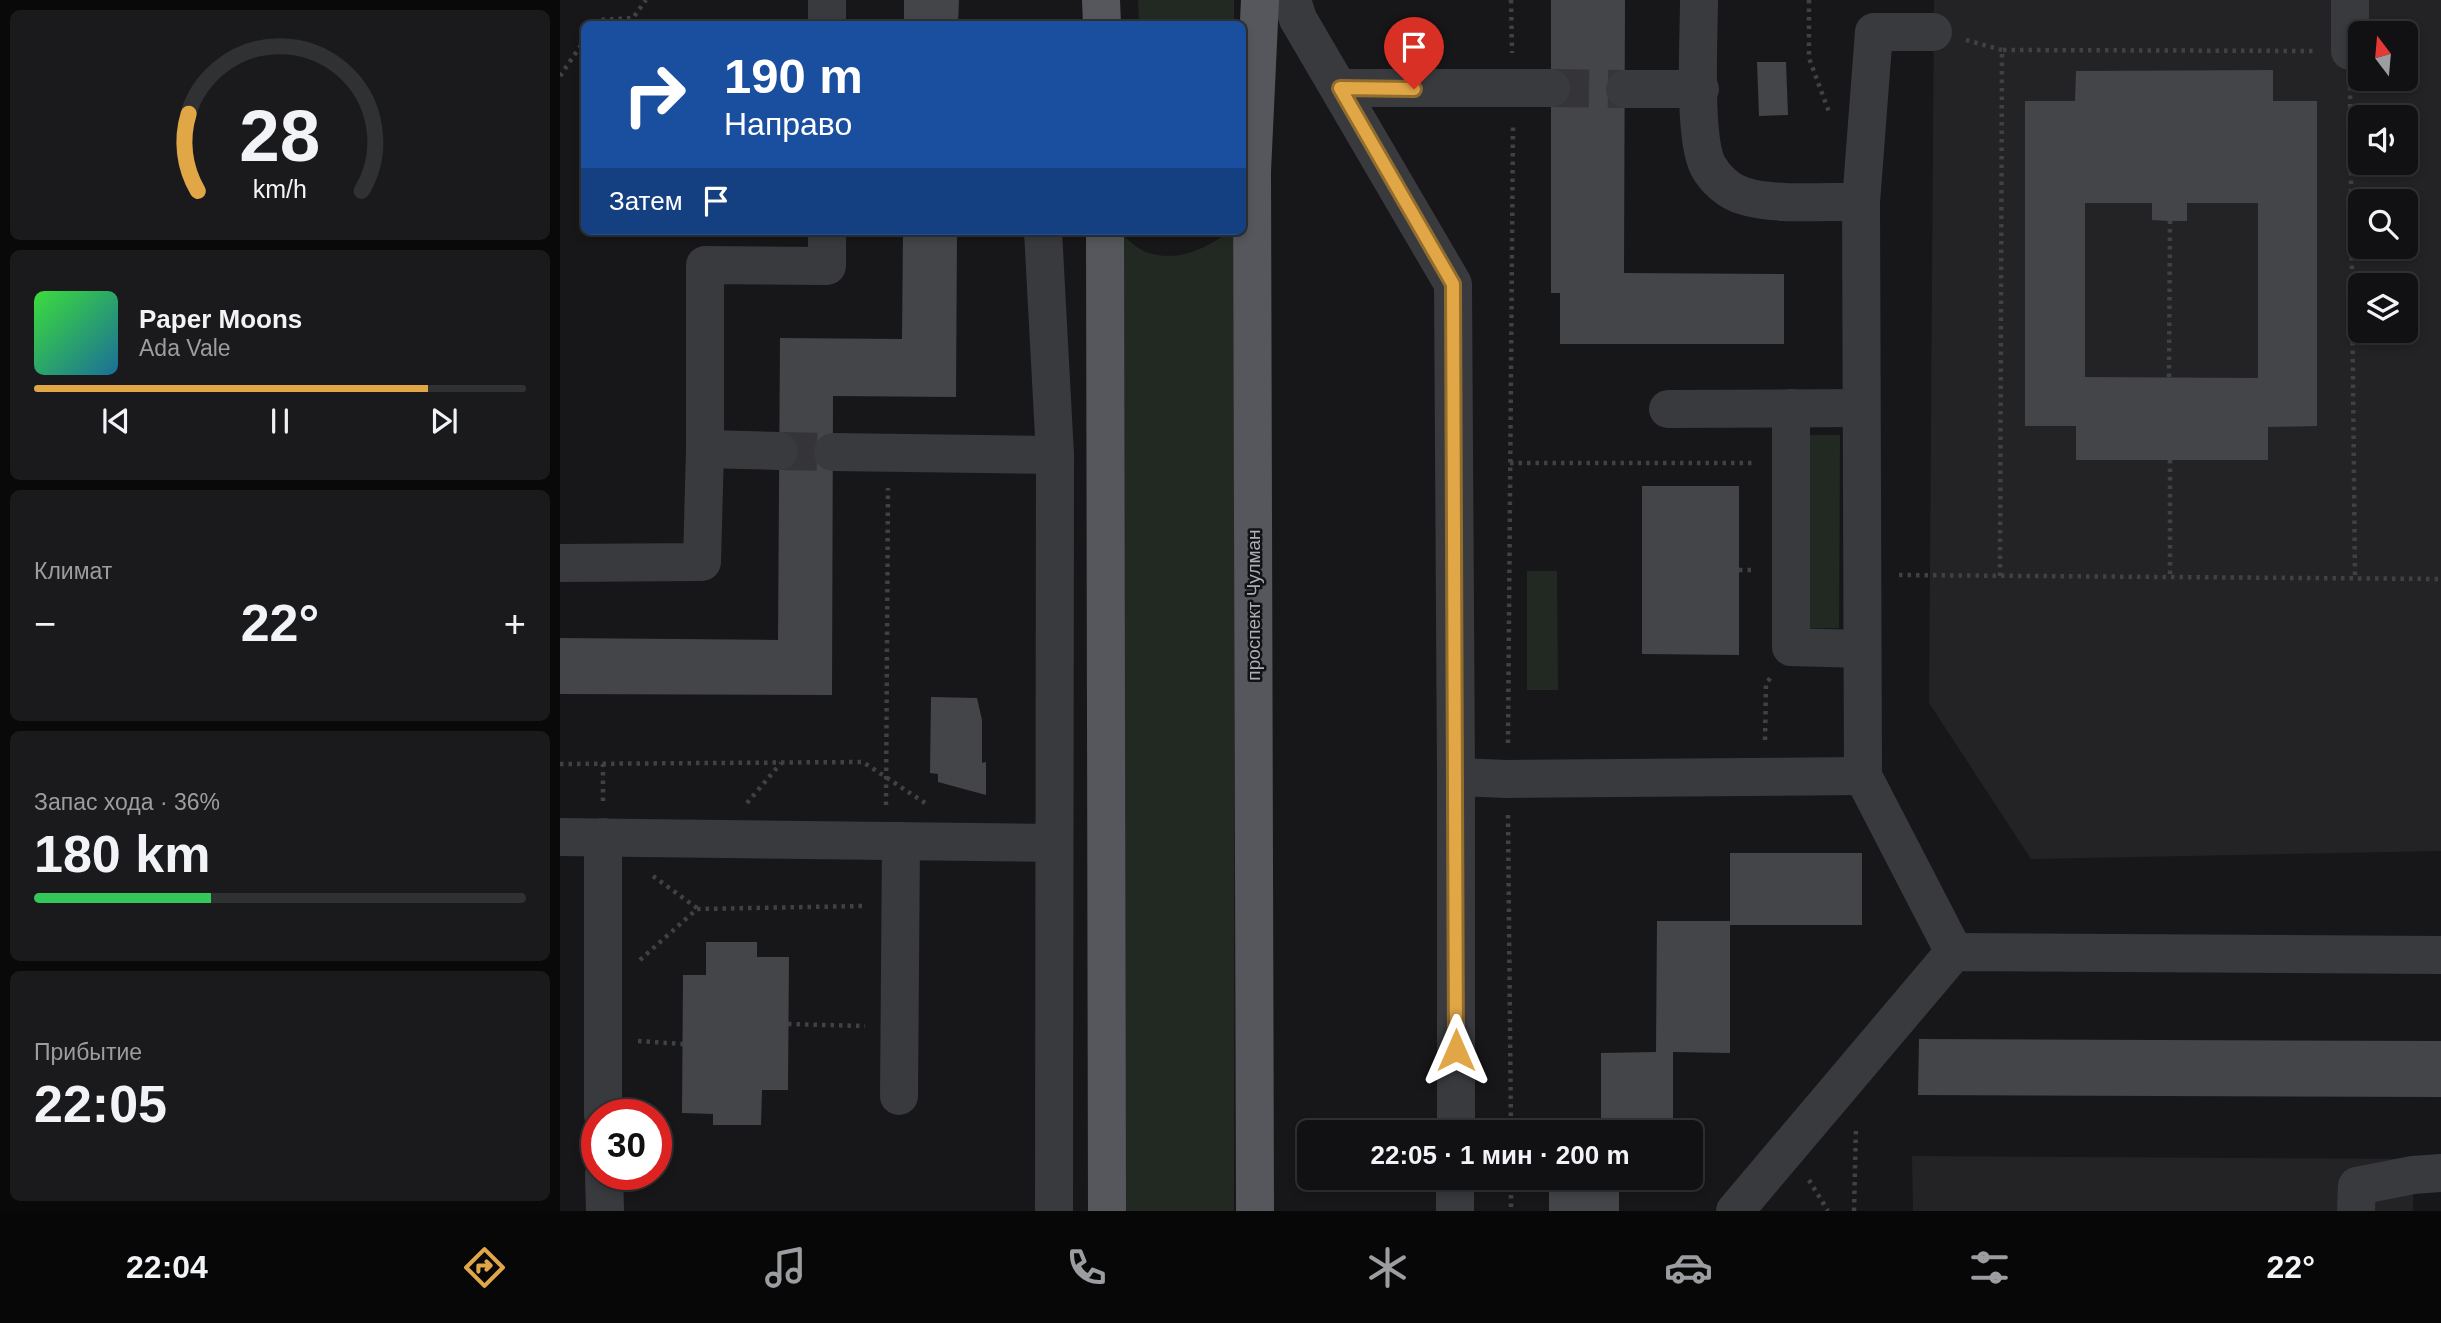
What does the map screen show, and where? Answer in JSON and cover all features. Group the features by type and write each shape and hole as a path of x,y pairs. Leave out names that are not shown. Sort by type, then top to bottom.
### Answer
{"main road":[{"path":"1101,0 1102,21"},
{"name":"проспект Чулман","path":"1255,1211 1247,179 1260,0"},
{"path":"1105,235 1107,1211"}],"street":[{"path":"827,0 827,21"},
{"path":"1085,21 1090,0"},
{"path":"1292,0 1298,19 1453,284 1456,1120"},
{"path":"1699,0 1700,141 1707,165 1720,182 1741,196 1765,201 1861,202"},
{"path":"2350,0 2350,21"},
{"path":"1933,32 1874,32 1861,202 1863,776 1954,952"},
{"path":"1340,88 1551,88"},
{"path":"1625,89 1700,89"},
{"path":"560,562 702,562 705,265 827,266 827,235"},
{"path":"1043,235 1055,455 1054,1211"},
{"path":"1791,408 1791,647 1862,649"},
{"path":"1668,409 1861,408"},
{"path":"705,449 779,451"},
{"path":"833,452 1055,455"},
{"path":"1456,777 1508,779 1863,776"},
{"path":"560,837 1054,843"},
{"path":"603,837 603,1099"},
{"path":"893,841 901,905 899,1096"},
{"path":"1735,1211 1954,952 2441,955"},
{"path":"2356,1211 2357,1186 2413,1175 2441,1173"},
{"path":"604,1190 605,1211"},
{"path":"1455,1190 1455,1211"}],"path":[{"path":"597,21 633,18 646,0"},
{"path":"1511,0 1513,89 1508,779 1511,1120"},
{"path":"560,76 581,45"},
{"path":"2000,576 2002,50 2348,51"},
{"path":"2350,91 2355,578"},
{"path":"2169,377 2170,221"},
{"path":"888,453 887,778 893,841"},
{"path":"2170,460 2170,578"},
{"path":"1510,463 1791,463"},
{"path":"1930,576 2441,579"},
{"path":"1763,776 1766,684 1791,647"},
{"path":"560,764 863,762 929,806"},
{"path":"603,993 697,909 901,905"},
{"path":"789,1024 899,1027"},
{"path":"1854,1211 1857,1066"},
{"path":"1511,1190 1511,1211"}],"shaded area":[{"path":"1138,0 1234,0 1234,21 1139,21"},
{"path":"1934,0 2441,0 2441,851 2031,859 1929,703"},
{"path":"1224,235 1235,235 1234,1211 1125,1211 1123,236 1146,252 1169,256 1191,252"},
{"path":"1810,435 1840,435 1839,628 1809,628"},
{"path":"1527,571 1557,571 1558,690 1527,690"},
{"path":"1912,1156 2413,1159 2413,1211 1913,1211"}],"building":[{"path":"904,0 959,0 958,21 904,21"},
{"path":"1551,0 1625,0 1624,273 1784,274 1784,344 1560,344 1560,293 1551,293"},
{"path":"1757,62 1786,62 1788,115 1759,116"},
{"path":"2273,70 2273,101 2317,101 2317,426 2268,427 2268,460 2076,460 2076,426 2025,426 2025,101 2075,101 2076,71","holes":["2085,203 2152,203 2152,220 2170,221 2187,221 2187,203 2258,203 2258,378 2085,377"]},
{"path":"903,235 957,235 956,397 833,396 832,695 560,694 560,638 778,640 780,338 902,339"},
{"path":"1642,486 1739,486 1739,655 1642,654"},
{"path":"931,697 977,698 982,720 982,763 986,762 986,795 938,782 938,774 930,773"},
{"path":"1730,853 1862,853 1862,925 1730,925 1730,1053 1673,1052 1673,1120 1601,1120 1601,1053 1656,1052 1657,921 1730,921"},
{"path":"706,942 757,942 757,957 789,957 788,1090 762,1090 761,1125 713,1125 713,1114 682,1113 683,975 706,975"},
{"path":"1919,1039 2441,1041 2441,1097 1918,1095"},
{"path":"1549,1190 1619,1190 1619,1211 1549,1211"}],"tunnel":[{"path":"1551,88 1625,89"},
{"path":"779,451 833,452"}],"route":[{"path":"1414,89 1340,88 1453,284 1456,1050"}]}
